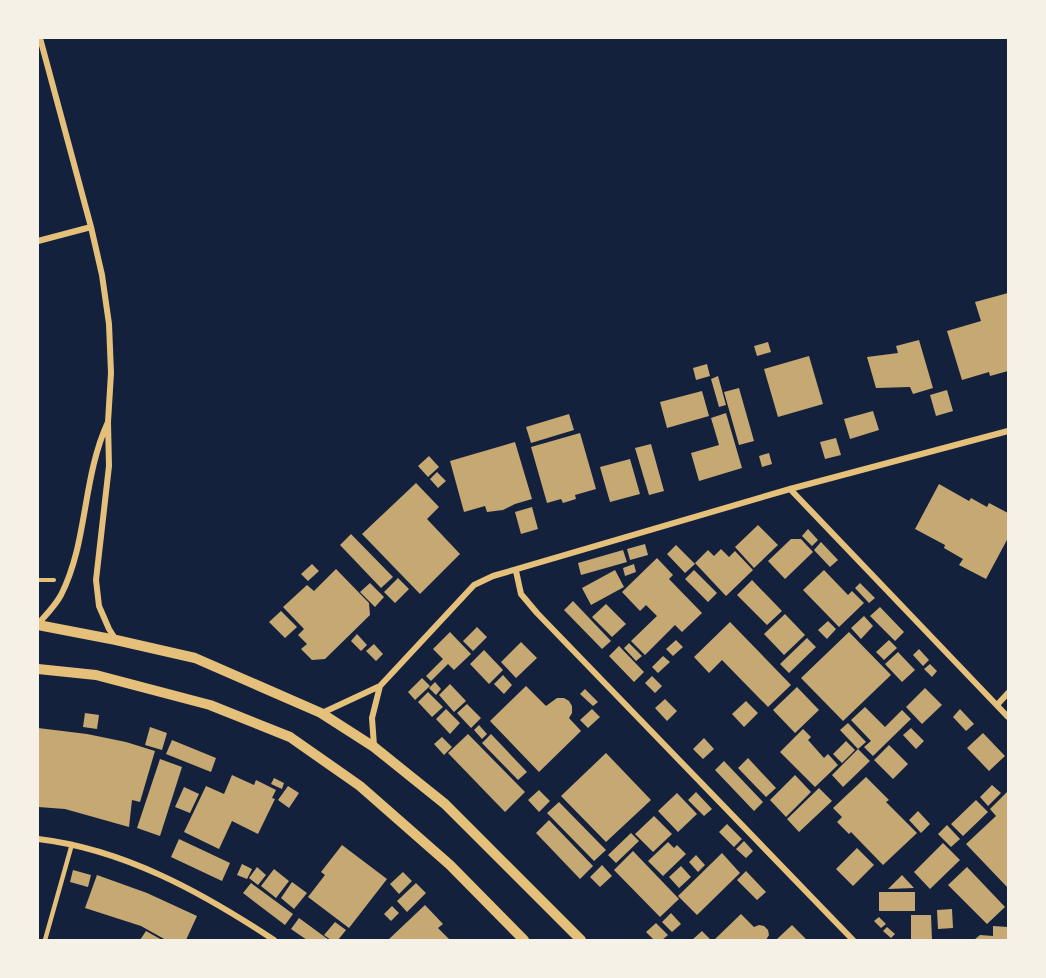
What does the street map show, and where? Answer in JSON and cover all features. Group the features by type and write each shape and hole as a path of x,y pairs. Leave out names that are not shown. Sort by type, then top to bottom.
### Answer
{"street":[{"path":"40,38 91,227 102,275 109,324 111,373 108,422 109,466 96,580 99,606 116,640"},
{"path":"38,241 91,227"},
{"path":"108,422 92,464 74,561 60,596 38,625 195,658 321,713 374,747 445,804 581,940"},
{"path":"321,713 380,686 474,585 493,576 790,489 1008,431"},
{"path":"790,489 1008,717"},
{"path":"516,571 521,594 537,613 853,940"},
{"path":"38,669 96,675 210,705 290,737 360,786 450,865 524,940"},
{"path":"374,747 372,718 380,686"},
{"path":"997,705 1008,693"},
{"path":"38,839 72,844 127,861 185,886 274,940"}],"lane":[{"path":"45,940 72,844"}],"building":[{"path":"1008,293 1008,371 990,376 989,372 962,380 947,331 981,321 975,302"},
{"path":"919,340 933,388 913,394 910,387 876,388 867,357 898,353 896,346"},
{"path":"768,342 771,352 757,356 754,346"},
{"path":"809,356 823,404 778,417 764,369"},
{"path":"707,364 710,376 696,380 693,368"},
{"path":"718,376 726,405 719,407 711,379"},
{"path":"739,388 754,441 739,445 724,392"},
{"path":"947,390 953,411 936,416 930,395"},
{"path":"702,391 709,416 667,428 660,402"},
{"path":"873,411 879,430 850,439 844,419"},
{"path":"726,413 742,468 699,481 691,453 719,445 711,418"},
{"path":"569,414 574,430 531,443 526,427"},
{"path":"580,433 596,489 575,495 576,499 563,503 561,499 547,503 531,447"},
{"path":"836,438 841,455 825,459 820,442"},
{"path":"515,442 532,499 503,510 487,512 485,506 464,512 450,461"},
{"path":"651,444 664,491 649,495 635,448"},
{"path":"769,453 772,464 762,467 759,456"},
{"path":"429,456 439,467 428,477 418,466"},
{"path":"630,459 640,494 610,502 600,467"},
{"path":"437,472 446,481 438,488 430,479"},
{"path":"416,483 439,507 427,519 460,554 420,594 362,534"},
{"path":"939,484 969,501 971,498 987,507 989,503 1008,513 1008,538 986,579 959,565 963,559 944,548 945,545 915,529"},
{"path":"532,507 538,529 521,534 515,512"},
{"path":"758,525 778,545 754,568 735,547"},
{"path":"808,529 818,540 812,546 802,536"},
{"path":"351,534 393,577 381,588 340,545"},
{"path":"791,539 801,539 813,552 785,579 768,561"},
{"path":"821,542 838,560 830,567 814,550"},
{"path":"645,544 648,555 630,560 627,549"},
{"path":"676,545 695,564 685,573 667,554"},
{"path":"721,549 729,557 735,551 753,570 726,596 695,563 708,550 714,556"},
{"path":"623,550 627,562 581,575 578,563"},
{"path":"657,558 673,575 669,579 702,613 682,632 675,625 645,655 631,641 657,616 646,605 640,611 622,592"},
{"path":"312,564 319,571 308,581 301,574"},
{"path":"634,564 636,572 625,576 623,568"},
{"path":"336,569 369,603 370,615 325,659 312,660 301,649 307,644 298,635 304,629 283,607 307,585 314,591"},
{"path":"615,570 624,587 591,605 582,588"},
{"path":"694,570 717,593 708,602 685,579"},
{"path":"824,570 848,595 852,591 864,603 839,627 803,590"},
{"path":"398,578 409,589 395,603 384,592"},
{"path":"752,580 782,611 767,625 737,595"},
{"path":"370,583 384,597 375,607 360,592"},
{"path":"860,583 875,598 869,603 855,588"},
{"path":"573,601 611,641 602,649 564,610"},
{"path":"606,604 626,624 612,637 592,617"},
{"path":"880,607 904,632 895,641 870,616"},
{"path":"281,611 297,627 285,638 269,622"},
{"path":"785,614 805,635 784,655 764,634"},
{"path":"864,616 873,626 861,639 851,628"},
{"path":"828,621 836,629 827,639 818,630"},
{"path":"730,622 791,685 768,707 722,660 709,673 694,657"},
{"path":"477,627 487,637 473,651 463,641"},
{"path":"450,632 471,654 454,670 448,664 431,681 426,676 443,659 433,649"},
{"path":"849,632 891,675 843,721 801,678"},
{"path":"357,634 367,645 361,651 351,641"},
{"path":"807,638 816,647 789,673 780,664"},
{"path":"676,640 683,647 673,656 666,649"},
{"path":"889,640 897,648 884,660 876,652"},
{"path":"521,642 537,658 516,678 501,662"},
{"path":"629,643 642,656 636,661 624,648"},
{"path":"374,644 383,654 376,661 366,651"},
{"path":"619,646 644,672 634,682 609,656"},
{"path":"919,649 929,660 923,666 913,655"},
{"path":"484,650 503,670 489,684 470,664"},
{"path":"898,652 915,670 902,682 885,664"},
{"path":"663,656 670,662 658,673 652,667"},
{"path":"930,664 937,671 932,677 924,669"},
{"path":"503,675 512,685 504,694 494,684"},
{"path":"652,676 662,686 655,693 645,683"},
{"path":"422,678 430,686 415,700 408,692"},
{"path":"435,682 441,689 436,695 429,688"},
{"path":"450,684 466,701 454,712 439,695"},
{"path":"526,686 546,706 557,698 569,701 572,713 569,718 581,731 539,772 490,721"},
{"path":"797,687 819,710 795,733 773,710"},
{"path":"925,688 942,705 922,724 906,707"},
{"path":"585,689 598,702 593,706 580,694"},
{"path":"428,692 443,707 432,717 418,702"},
{"path":"665,699 677,711 667,721 655,708"},
{"path":"746,701 758,713 744,727 732,714"},
{"path":"467,704 481,718 471,728 457,713"},
{"path":"865,707 885,727 902,710 911,719 873,756 864,747 871,741 851,720"},
{"path":"446,709 460,723 450,734 436,719"},
{"path":"592,709 600,717 588,728 580,720"},
{"path":"960,709 974,724 966,731 953,717"},
{"path":"85,713 99,715 97,729 83,727"},
{"path":"848,723 866,742 858,749 840,730"},
{"path":"479,725 487,734 482,739 474,730"},
{"path":"150,727 167,733 162,750 145,745"},
{"path":"38,728 87,734 155,751 140,802 132,800 129,827 65,809 38,807"},
{"path":"911,728 924,741 916,749 903,735"},
{"path":"803,729 811,737 808,740 824,758 828,754 838,765 815,787 780,752"},
{"path":"983,733 1005,756 989,771 967,748"},
{"path":"468,734 525,792 505,812 448,753"},
{"path":"491,734 527,772 518,780 482,743"},
{"path":"442,737 452,747 444,755 434,744"},
{"path":"704,738 714,749 703,759 693,749"},
{"path":"172,740 216,758 211,772 166,754"},
{"path":"846,741 855,750 842,763 833,754"},
{"path":"889,745 908,764 893,779 874,760"},
{"path":"858,749 870,761 843,787 832,775"},
{"path":"606,753 651,800 606,842 561,796"},
{"path":"748,758 776,788 766,797 738,768"},
{"path":"160,759 182,767 160,836 137,828"},
{"path":"724,761 763,802 754,811 715,770"},
{"path":"232,775 254,785 256,780 276,790 272,798 275,799 258,834 232,821 219,849 184,832 206,786 224,794"},
{"path":"795,775 811,792 786,817 770,800"},
{"path":"866,777 889,800 886,802 917,833 883,865 851,832 849,834 837,822 842,817 833,808"},
{"path":"274,778 284,783 282,789 271,784"},
{"path":"992,785 1001,793 988,806 980,797"},
{"path":"288,786 299,793 289,808 278,800"},
{"path":"184,787 199,794 190,813 175,807"},
{"path":"819,788 832,801 799,832 787,819"},
{"path":"539,790 550,801 539,812 528,800"},
{"path":"696,792 712,809 704,816 688,800"},
{"path":"1007,792 1008,888 966,844 996,816 990,809"},
{"path":"677,793 697,814 678,832 658,811"},
{"path":"976,800 988,812 963,836 951,824"},
{"path":"559,802 606,850 594,861 547,813"},
{"path":"918,811 930,824 921,833 909,820"},
{"path":"654,816 672,834 653,852 635,834"},
{"path":"549,820 593,866 580,879 536,833"},
{"path":"727,824 742,839 734,847 719,832"},
{"path":"947,825 960,839 951,847 938,834"},
{"path":"631,833 639,841 616,863 608,855"},
{"path":"179,839 230,863 222,881 171,857"},
{"path":"744,841 753,851 746,858 736,849"},
{"path":"668,842 674,848 677,845 686,854 663,876 648,861"},
{"path":"943,843 960,860 930,889 914,872"},
{"path":"342,845 387,879 349,928 308,897 325,875 321,872"},
{"path":"857,848 874,865 853,886 836,869"},
{"path":"633,851 679,899 660,917 614,870"},
{"path":"722,853 740,873 697,915 678,896"},
{"path":"696,855 705,865 698,872 689,862"},
{"path":"242,864 252,869 247,879 237,875"},
{"path":"602,865 612,876 600,887 590,877"},
{"path":"681,866 691,877 679,888 669,877"},
{"path":"257,867 266,875 258,885 249,878"},
{"path":"967,867 1005,907 987,924 948,885"},
{"path":"274,869 289,881 276,898 261,886"},
{"path":"73,870 91,875 88,887 70,882"},
{"path":"746,871 766,892 757,900 737,880"},
{"path":"403,872 412,881 399,894 390,884"},
{"path":"97,875 147,893 197,916 186,940 166,940 141,926 85,908"},
{"path":"902,875 914,888 888,889"},
{"path":"292,882 307,893 294,909 281,898"},
{"path":"251,883 293,914 285,925 243,893"},
{"path":"416,883 426,893 407,912 397,901"},
{"path":"879,892 915,892 915,911 879,911"},
{"path":"425,905 443,924 438,928 450,940 388,940"},
{"path":"392,906 399,913 391,921 384,914"},
{"path":"952,909 953,928 938,929 937,910"},
{"path":"671,913 681,924 672,932 662,922"},
{"path":"741,914 754,927 764,926 768,930 769,935 766,940 714,940"},
{"path":"911,915 931,915 932,940 911,940"},
{"path":"879,917 886,924 881,928 874,921"},
{"path":"299,918 329,940 307,940 291,929"},
{"path":"335,922 346,930 338,940 331,940 324,935"},
{"path":"656,923 668,935 662,940 654,940 646,932"},
{"path":"792,925 807,940 777,939"},
{"path":"993,926 1008,927 1008,940 974,940 980,935 993,936"},
{"path":"887,927 895,934 891,938 883,931"},
{"path":"146,931 162,940 140,940"},
{"path":"702,931 711,940 692,940"}]}
